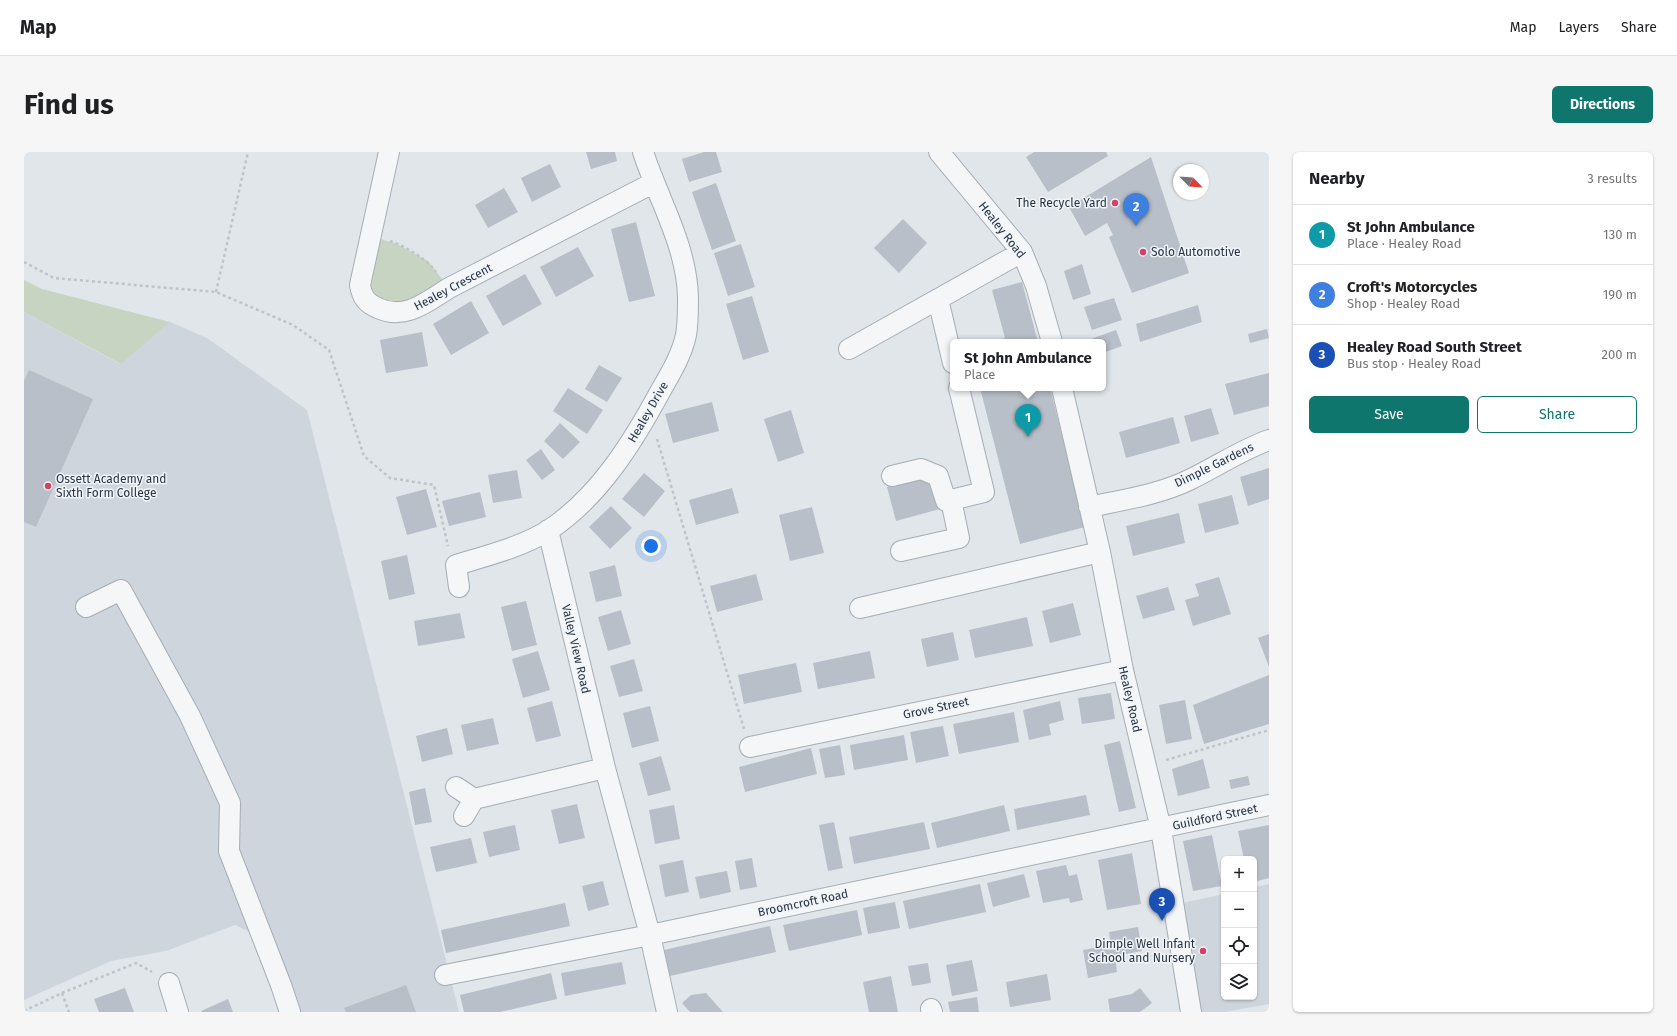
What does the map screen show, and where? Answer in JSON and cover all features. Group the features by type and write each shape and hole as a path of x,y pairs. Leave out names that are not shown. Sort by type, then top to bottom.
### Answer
{"street":[{"name":"Healey Crescent","path":"389,152 360,285 362,297 372,306 387,313 405,312 425,304 449,288 653,183"},
{"name":"Healey Drive","path":"459,587 456,565 507,549 548,530 587,498 620,459 649,413 672,370 686,335 688,298 684,262 672,224 653,183 643,152"},
{"name":"Healey Road","path":"939,152 1022,252 1036,286 1051,339"},
{"path":"849,349 1022,252"},
{"path":"938,299 950,350"},
{"path":"892,476 921,469 926,470 938,476 946,501 984,492 960,391"},
{"name":"Healey Road","path":"1063,391 1088,506 1100,552 1123,670 1161,829 1191,1012"},
{"name":"Dimple Gardens","path":"1088,506 1144,495 1188,481 1253,446 1269,440"},
{"path":"902,551 959,538 952,500"},
{"name":"Valley View Road","path":"548,530 605,768 650,935 666,1012"},
{"path":"860,608 1100,552"},
{"path":"86,607 121,590 190,716 230,803 229,851 290,1012"},
{"name":"Grove Street","path":"750,747 1123,670"},
{"path":"464,816 474,799 605,768"},
{"path":"456,787 474,799"},
{"name":"Guildford Street","path":"1161,829 1269,805"},
{"name":"Broomcroft Road","path":"445,975 650,935 1161,829"},
{"path":"169,983 178,1012"}],"path":[{"path":"216,292 248,152"},
{"path":"371,236 397,244 428,261 449,288"},
{"path":"24,262 54,278 216,292 293,325 329,350 364,456 390,478 434,485 449,552"},
{"path":"649,413 750,747"},
{"path":"1146,766 1269,730"},
{"path":"24,1011 62,993 136,963 169,983"},
{"path":"62,993 69,1012"}],"shaded area":[{"path":"24,312 120,364 170,322 207,338 307,410 459,1012 291,1012 269,941 235,925 166,951 111,961 24,1000"},
{"name":"Dimple Well Infant School and Nursery","path":"1269,884 1269,1004 1225,1012 1191,1012 1173,905 1221,895 1221,1000 1257,1000 1257,886"}],"green space":[{"path":"371,236 397,244 428,261 449,288 405,313 362,297"},
{"path":"24,280 42,289 170,322 121,364 24,312"}],"building":[{"path":"586,152 615,152 617,161 591,169"},
{"path":"704,152 716,152 722,172 689,182 682,159"},
{"path":"1034,152 1106,152 1108,156 1048,192 1026,157"},
{"path":"1151,157 1189,273 1132,293 1109,237 1113,235 1107,223 1085,236 1069,207"},
{"path":"550,164 561,187 532,202 521,178"},
{"path":"716,183 736,241 712,250 692,192"},
{"path":"504,188 518,212 488,228 475,205"},
{"path":"903,219 927,243 899,273 874,248"},
{"path":"636,222 655,296 629,302 611,229"},
{"path":"741,244 755,287 728,296 714,253"},
{"path":"578,247 594,276 556,297 540,267"},
{"path":"1082,264 1091,294 1073,300 1064,271"},
{"path":"525,274 542,304 503,326 486,296"},
{"path":"1022,282 1037,339 1002,339 1005,338 992,290"},
{"path":"752,296 769,352 743,360 726,304"},
{"path":"1114,298 1122,320 1092,330 1084,307"},
{"path":"471,301 489,333 451,355 433,324"},
{"path":"1198,305 1202,322 1140,342 1136,324"},
{"path":"1267,329 1269,338 1250,343 1248,334"},
{"path":"1116,330 1122,346 1106,352 1106,339 1091,339"},
{"path":"422,332 428,366 386,373 380,340"},
{"path":"599,365 622,378 607,402 585,389"},
{"path":"29,370 93,399 36,527 24,522 24,381"},
{"path":"1269,373 1269,406 1234,415 1225,384"},
{"path":"568,388 603,410 587,434 553,411"},
{"path":"981,391 1051,391 1085,527 1020,544"},
{"path":"712,402 719,431 673,443 665,414"},
{"path":"1211,408 1219,434 1191,442 1184,416"},
{"path":"791,410 804,453 778,462 764,419"},
{"path":"1173,417 1180,443 1126,458 1119,432"},
{"path":"560,423 580,442 563,459 544,441"},
{"path":"541,449 555,470 542,480 526,460"},
{"path":"1269,468 1269,499 1248,506 1240,477"},
{"path":"517,470 522,498 493,503 488,475"},
{"path":"644,473 665,491 644,517 622,499"},
{"path":"931,476 940,509 896,521 887,487"},
{"path":"732,488 739,513 696,525 689,500"},
{"path":"426,489 437,527 407,535 396,497"},
{"path":"480,492 486,517 449,526 442,501"},
{"path":"1232,495 1239,524 1205,533 1198,504"},
{"path":"611,506 632,528 610,549 589,527"},
{"path":"812,507 824,553 790,561 779,515"},
{"path":"1179,513 1185,543 1133,556 1126,526"},
{"path":"407,555 415,594 389,600 381,561"},
{"path":"615,565 622,596 596,602 589,572"},
{"path":"756,574 763,600 717,612 710,586"},
{"path":"1219,577 1231,614 1193,626 1185,600 1199,596 1195,584"},
{"path":"1168,587 1175,610 1143,619 1136,596"},
{"path":"526,601 537,645 512,651 501,607"},
{"path":"1073,603 1081,635 1050,643 1042,611"},
{"path":"621,610 631,644 608,651 598,617"},
{"path":"460,613 465,638 418,646 414,621"},
{"path":"1027,617 1033,646 975,658 969,630"},
{"path":"953,632 959,660 927,667 921,639"},
{"path":"1269,634 1269,667 1258,638"},
{"path":"538,651 550,690 523,698 512,659"},
{"path":"870,651 875,678 818,689 813,663"},
{"path":"634,659 643,691 619,697 610,666"},
{"path":"796,663 802,692 744,704 738,675"},
{"path":"1269,675 1269,724 1204,744 1193,705"},
{"path":"1111,693 1115,719 1082,724 1078,698"},
{"path":"1185,700 1192,739 1166,744 1159,705"},
{"path":"552,701 561,736 536,742 527,708"},
{"path":"1060,701 1064,720 1049,724 1051,735 1029,740 1023,710"},
{"path":"650,706 659,741 632,748 623,713"},
{"path":"1014,712 1019,742 959,754 953,724"},
{"path":"493,718 499,744 467,751 461,725"},
{"path":"943,726 949,756 916,763 910,732"},
{"path":"447,728 453,754 422,762 416,736"},
{"path":"904,735 908,760 854,770 850,745"},
{"path":"1120,741 1136,808 1119,812 1104,745"},
{"path":"840,745 845,775 825,778 819,749"},
{"path":"811,748 817,774 745,792 739,767"},
{"path":"661,756 671,790 648,796 639,763"},
{"path":"1203,759 1210,788 1178,796 1172,769"},
{"path":"1248,776 1250,785 1231,789 1229,780"},
{"path":"425,788 432,822 415,825 409,792"},
{"path":"1086,795 1090,815 1017,830 1014,809"},
{"path":"577,804 585,838 559,844 551,810"},
{"path":"674,805 680,839 655,844 649,810"},
{"path":"1004,805 1010,831 937,848 931,823"},
{"path":"834,822 843,868 828,871 819,825"},
{"path":"924,822 930,849 854,864 849,837"},
{"path":"515,825 520,850 489,857 483,832"},
{"path":"1269,825 1269,878 1257,881 1257,856 1243,856 1238,831"},
{"path":"1212,835 1221,886 1193,891 1183,841"},
{"path":"471,838 477,863 436,872 430,847"},
{"path":"1132,853 1141,904 1107,910 1098,860"},
{"path":"752,858 757,887 740,890 735,861"},
{"path":"683,860 689,892 665,897 659,865"},
{"path":"1066,865 1069,876 1077,874 1083,900 1070,903 1069,898 1043,903 1036,871"},
{"path":"727,871 731,892 700,899 695,877"},
{"path":"1024,874 1030,897 993,907 987,883"},
{"path":"603,881 609,905 588,911 582,886"},
{"path":"980,884 986,912 909,929 903,901"},
{"path":"895,902 900,928 868,934 863,908"},
{"path":"565,903 570,926 446,953 441,930"},
{"path":"857,910 862,935 789,951 783,925"},
{"path":"770,926 776,952 670,976 664,950"},
{"path":"1138,927 1142,951 1115,956 1117,972 1088,978 1083,950 1111,945 1109,932"},
{"path":"972,960 978,991 952,996 946,965"},
{"path":"622,962 626,984 565,996 561,973"},
{"path":"928,963 931,983 912,986 908,966"},
{"path":"551,973 557,999 500,1012 464,1012 460,995"},
{"path":"1047,974 1051,1000 1010,1007 1006,982"},
{"path":"891,976 898,1012 869,1012 863,982"},
{"path":"406,985 416,1012 346,1012 344,1008"},
{"path":"125,988 134,1012 99,1012 94,999"},
{"path":"1140,988 1152,1003 1140,1012 1110,1012 1108,999 1132,994"},
{"path":"706,993 723,1012 690,1012 682,1003 691,995"},
{"path":"977,997 979,1012 950,1012 948,1002"},
{"path":"228,999 233,1012 201,1011"}],"place":[{"name":"The Recycle Yard","path":"1115,203"},
{"name":"Croft's Motorcycles","path":"1136,226"},
{"name":"Solo Automotive","path":"1143,252"},
{"name":"St John Ambulance","path":"1028,437"},
{"name":"Ossett Academy and Sixth Form College","path":"48,486"},
{"name":"Healey Road South Street","path":"1162,921"},
{"name":"Dimple Well Infant School and Nursery","path":"1203,951"}]}
